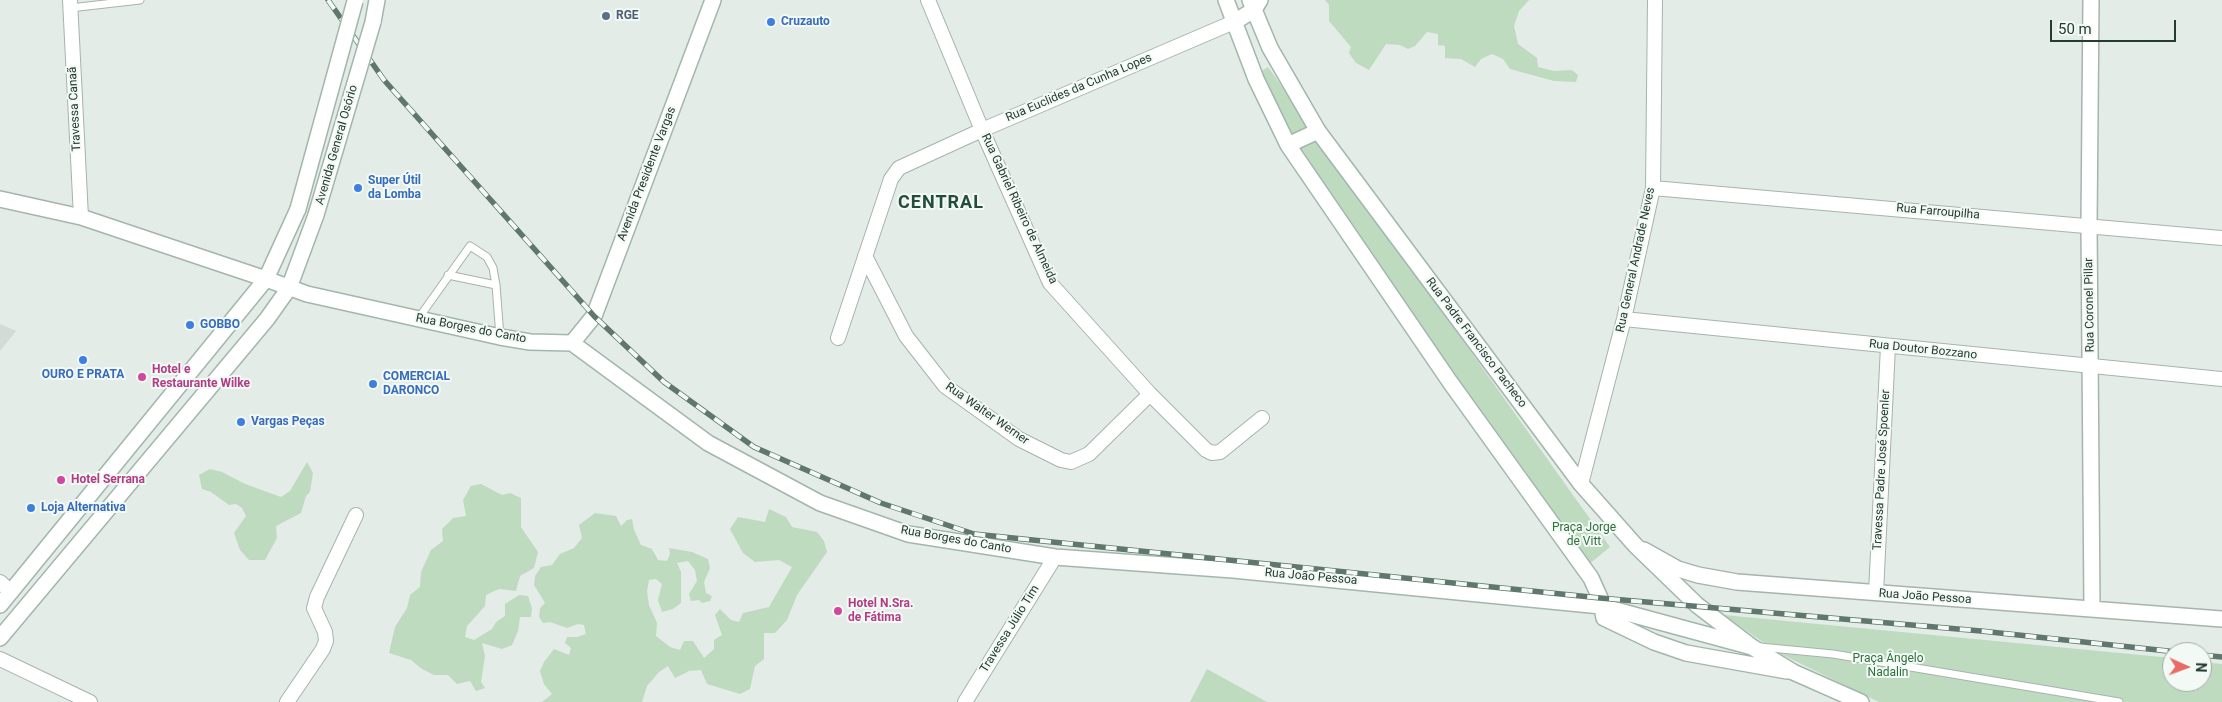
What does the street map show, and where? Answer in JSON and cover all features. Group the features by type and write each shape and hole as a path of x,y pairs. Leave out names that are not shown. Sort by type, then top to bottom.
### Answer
{"main road":[{"name":"Avenida General Osório","path":"0,638 267,319 289,288 316,215 378,0"},
{"name":"Avenida Presidente Vargas","path":"572,343 594,316 713,0"},
{"path":"1226,0 1256,79 1288,145 1450,382 1591,578 1603,612"},
{"name":"Rua Coronel Pillar","path":"2092,0 2089,225 2092,609"},
{"name":"Avenida General Osório","path":"0,605 5,587 266,279 298,209 355,1"},
{"path":"1234,22 1255,3"},
{"name":"Rua Padre Francisco Pacheco","path":"1255,3 1270,48 1318,131 1581,484 1635,545 1697,605 1752,647 1793,672 1861,702"},
{"path":"1288,145 1318,131"},
{"name":"Rua Borges do Canto","path":"0,199 81,217 289,288 418,319 530,342 572,343 708,444 820,503 908,534 1055,557"},
{"name":"Rua João Pessoa","path":"1635,545 1678,569 1698,576 1737,582 2222,619"},
{"name":"Rua João Pessoa","path":"1055,557 1233,570 1567,604 1603,612"},
{"name":"Rua Padre Francisco Pacheco","path":"1603,612 1752,647"},
{"name":"Rua Padre Francisco Pacheco","path":"1603,612 1654,642 1686,653 1730,663 1793,672"},
{"path":"1730,663 1752,647"}],"street":[{"name":"Rua Gabriel Ribeiro de Almeida","path":"928,0 982,130 1050,283 1150,394 1206,450 1212,453 1220,452 1262,418"},
{"name":"Rua General Andrade Neves","path":"1581,484 1624,319 1653,188 1655,0"},
{"name":"Travessa Canaã","path":"70,4 81,217"},
{"name":"Rua Euclides da Cunha Lopes","path":"838,338 891,179 898,168 1234,22"},
{"name":"Rua Farroupilha","path":"1653,188 2222,238"},
{"name":"Rua Walter Werner","path":"865,256 906,336 945,386 1019,439 1061,460 1071,462 1089,454 1150,394"},
{"name":"Rua Doutor Bozzano","path":"1624,319 2222,379"},
{"name":"Travessa Padre José Spoenler","path":"1876,594 1888,346"},
{"path":"288,702 326,641 325,632 314,608 316,597 356,515"},
{"name":"Travessa Júlio Tim","path":"965,702 1055,557"},
{"path":"0,659 90,702"}],"lane":[{"path":"70,4 140,0"},
{"path":"418,319 470,246 486,257 493,268 500,336"},
{"path":"448,275 496,285"},
{"path":"1752,647 1833,654 2119,702"}],"shaded area":[{"path":"0,324 16,331 0,351"}],"green space":[{"path":"1325,0 1529,0 1519,11 1514,26 1518,44 1537,58 1538,67 1554,71 1572,70 1578,75 1576,82 1554,81 1510,69 1503,59 1492,54 1481,59 1475,67 1461,59 1445,58 1445,46 1438,45 1438,34 1427,32 1415,46 1408,49 1400,45 1386,44 1369,70 1356,63 1349,53 1351,47 1329,21 1329,5"},
{"name":"Praça Jorge de Vitt","path":"1268,67 1610,547 1588,565 1287,134 1257,74"},
{"path":"307,462 313,473 310,492 306,496 301,513 276,526 277,538 265,560 249,560 240,550 234,533 246,516 242,508 236,504 229,505 211,492 202,489 199,475 210,469 222,472 245,484 281,497 290,491"},
{"path":"481,484 502,495 510,493 521,498 521,527 538,552 534,568 520,576 516,591 499,589 486,595 485,606 467,626 465,637 474,640 492,629 496,622 505,616 505,604 519,595 528,596 532,608 531,617 520,617 518,631 512,645 502,649 482,643 485,656 481,682 485,688 476,691 470,681 457,684 448,675 434,675 422,669 411,660 389,653 395,627 407,608 410,595 420,587 421,572 431,550 443,541 442,529 453,518 466,516 463,500 471,486"},
{"path":"769,509 786,517 792,527 817,532 824,541 827,552 797,595 787,620 775,633 764,633 764,659 755,666 750,689 740,694 707,684 701,670 689,671 675,678 668,666 659,672 647,686 642,702 542,702 552,694 544,684 540,671 544,662 554,649 569,655 571,648 565,643 567,637 577,637 586,634 584,625 578,624 567,628 550,622 543,623 539,617 540,608 545,603 534,585 535,576 541,567 552,565 560,554 574,548 582,538 579,525 595,513 616,516 621,526 627,520 632,519 634,530 641,545 652,549 658,560 667,561 670,554 669,548 692,552 708,559 710,568 704,582 706,593 712,596 710,601 702,603 699,600 691,601 689,594 697,581 695,570 688,561 677,563 681,572 681,603 673,609 662,612 658,600 662,584 656,579 649,580 647,591 649,605 657,623 656,636 670,647 680,650 684,641 693,641 704,658 714,649 714,640 722,635 715,615 720,609 731,620 739,622 743,613 769,607 792,567 779,560 755,562 743,553 730,529 738,517 765,522"},
{"name":"Praça Ângelo Nadalin","path":"1724,615 2162,657 2162,692 2212,692 2212,663 2222,664 2222,702 1879,702 1777,652"},
{"path":"1207,669 1267,702 1190,702"}],"railway":[{"path":"328,0 384,80 594,316 664,382 754,447 881,503 974,534 1600,598 1981,631 2162,650"},
{"path":"2212,656 2222,657"}],"place":[{"name":"RGE","path":"606,16"},
{"name":"Cruzauto","path":"771,22"},
{"name":"Super Útil da Lomba","path":"358,188"},
{"name":"GOBBO","path":"190,325"},
{"name":"OURO E PRATA","path":"83,360"},
{"name":"Hotel e Restaurante Wilke","path":"142,377"},
{"name":"COMERCIAL DARONCO","path":"373,384"},
{"name":"Vargas Peças","path":"241,422"},
{"name":"Hotel Serrana","path":"61,480"},
{"name":"Loja Alternativa","path":"31,508"},
{"name":"Hotel N.Sra. de Fátima","path":"838,611"}],"district":[{"name":"CENTRAL","path":"941,203"}]}
